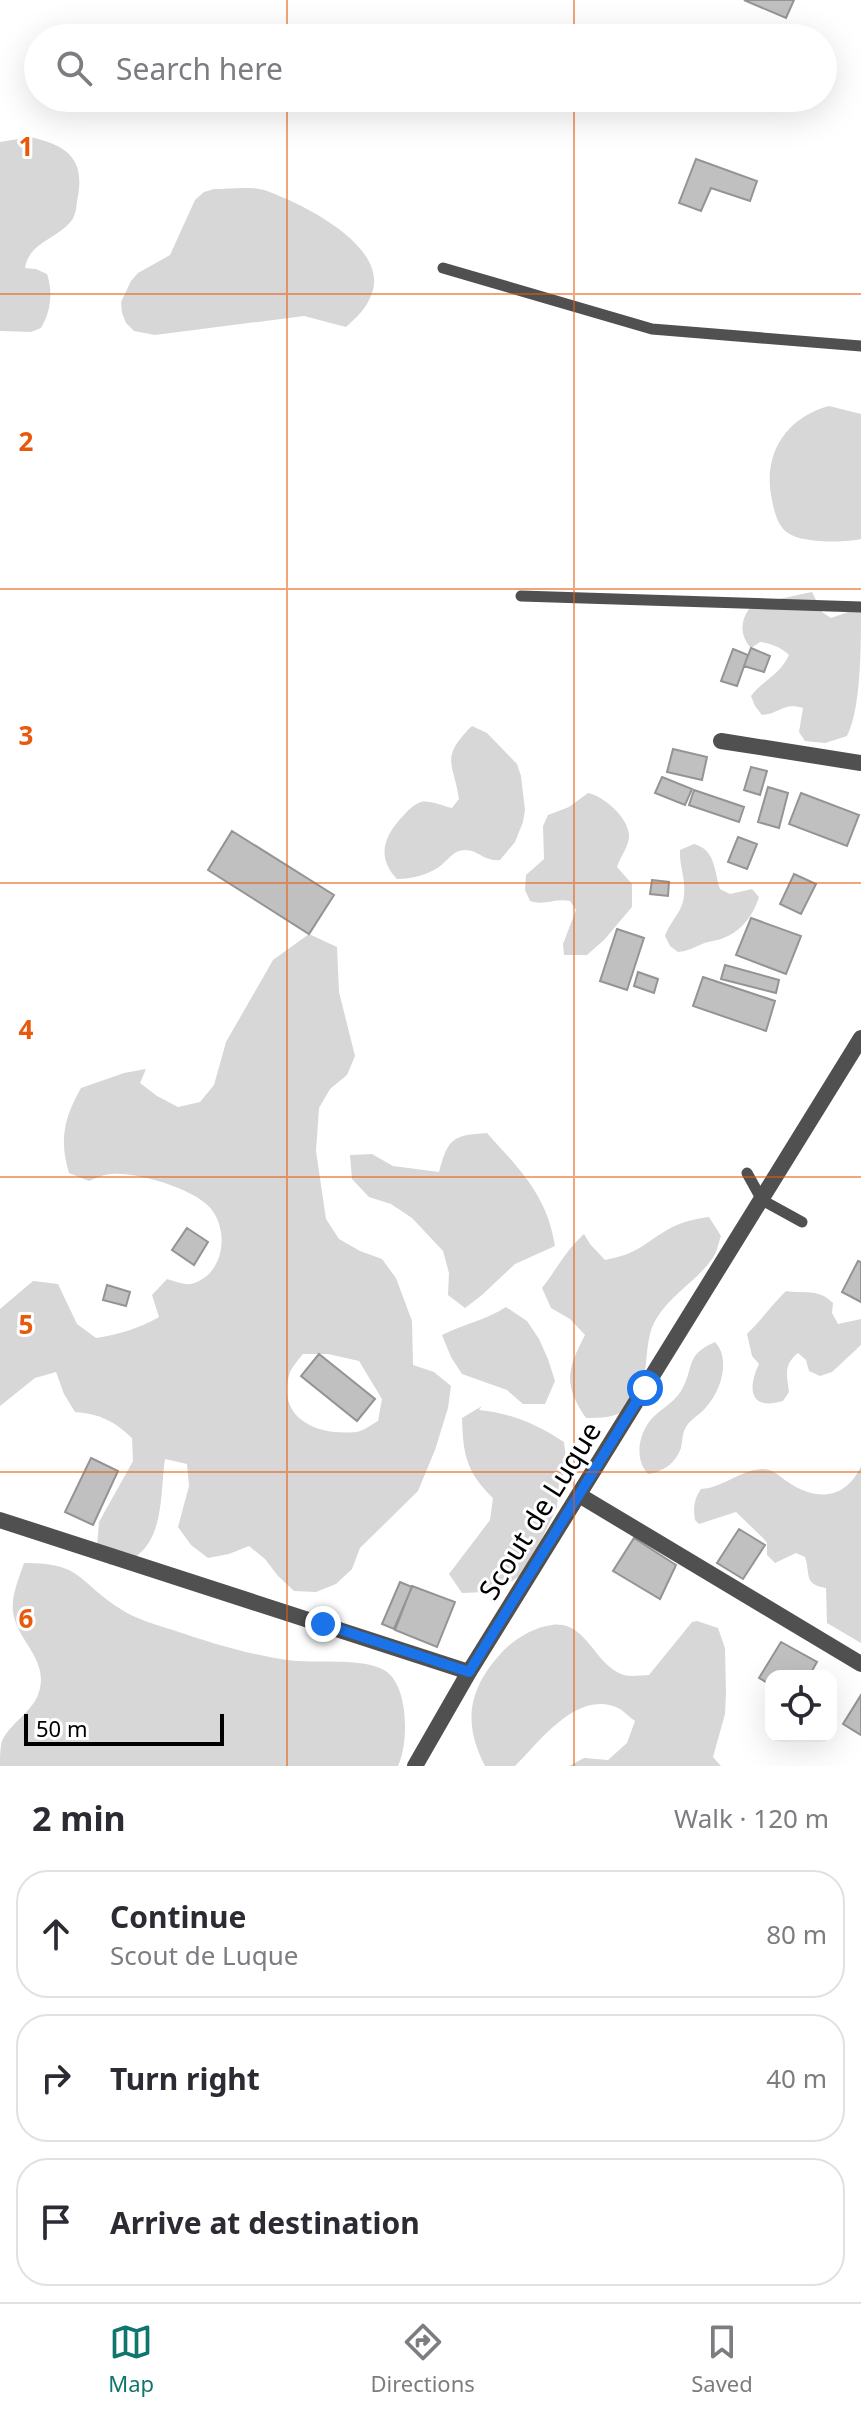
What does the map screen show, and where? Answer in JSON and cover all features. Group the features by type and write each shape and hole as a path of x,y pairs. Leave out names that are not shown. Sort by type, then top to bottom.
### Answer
{"street":[{"path":"721,741 861,763"},
{"name":"Scout de Luque","path":"415,1766 469,1672 861,1038"},
{"path":"579,1495 861,1664"},
{"path":"0,1520 469,1672"}],"lane":[{"path":"443,268 652,329 861,346"},
{"path":"521,596 861,607"},
{"path":"747,1173 762,1200 802,1222"}],"shaded area":[{"path":"30,137 62,149 75,162 79,183 76,208 66,226 32,252 25,268 47,274 49,281 49,308 41,328 31,332 0,331 0,142"},
{"path":"214,189 264,190 318,215 355,242 367,258 374,275 372,293 361,312 346,327 304,316 155,335 134,331 126,323 121,302 131,281 138,273 170,255 195,200 204,192"},
{"path":"829,406 861,414 861,539 823,541 794,536 782,527 774,509 770,468 780,441 800,419"},
{"path":"812,592 822,612 831,618 854,610 861,612 859,677 852,724 847,736 825,743 805,741 799,732 803,708 791,706 762,715 755,706 751,696 781,668 789,655 776,646 760,642 751,648 742,628 749,609 771,607 779,599"},
{"path":"472,726 487,733 517,764 525,810 515,842 500,860 459,851 429,872 397,879 385,856 390,833 418,803 428,802 452,808 459,799 452,754"},
{"path":"588,793 615,809 628,830 628,841 617,867 632,884 632,907 587,955 564,955 563,944 576,910 570,901 530,901 525,890 526,875 544,859 543,826 548,815 569,807"},
{"path":"694,844 710,856 720,889 730,894 752,889 759,897 750,917 735,932 678,952 670,946 665,936 683,901 680,850"},
{"path":"309,934 337,947 339,992 355,1056 347,1075 330,1089 319,1108 316,1151 326,1219 339,1239 382,1259 396,1278 412,1321 413,1365 434,1372 451,1386 448,1408 435,1450 418,1491 360,1548 352,1569 336,1584 316,1592 294,1591 249,1546 208,1558 191,1545 178,1527 189,1486 187,1464 165,1459 159,1513 151,1538 134,1558 110,1565 97,1547 99,1522 133,1461 132,1438 106,1419 75,1412 56,1372 35,1378 0,1406 0,1309 33,1281 58,1284 77,1324 96,1338 144,1325 159,1317 152,1295 167,1279 191,1284 202,1280 216,1264 221,1233 214,1213 207,1205 183,1190 152,1179 112,1174 89,1181 69,1173 64,1150 65,1129 81,1088 124,1073 146,1069 140,1083 178,1107 200,1102 214,1085 226,1042 273,960","holes":["303,1354 328,1354 359,1361 382,1399 378,1421 367,1428 342,1433 315,1428 295,1414 289,1403 289,1375"]},
{"path":"487,1133 539,1198 555,1246 515,1264 465,1308 448,1295 449,1273 443,1251 412,1218 391,1204 369,1197 352,1179 350,1155 372,1154 393,1166 439,1172 445,1152 453,1141 466,1135"},
{"path":"709,1217 721,1236 714,1257 667,1305 654,1323 644,1381 635,1401 618,1414 586,1418 574,1396 570,1377 574,1358 585,1335 570,1319 551,1308 542,1288 584,1234 605,1260 632,1252 677,1225"},
{"path":"786,1291 817,1293 827,1298 833,1303 832,1313 838,1324 861,1319 861,1345 832,1372 820,1376 809,1371 806,1360 798,1353 788,1366 789,1392 783,1401 764,1403 754,1396 753,1382 759,1364 752,1356 747,1334"},
{"path":"506,1307 527,1321 548,1359 555,1381 545,1404 523,1404 507,1390 462,1374 442,1335"},
{"path":"715,1342 720,1349 723,1366 716,1392 686,1427 676,1458 664,1469 648,1474 640,1455 640,1441 645,1428 681,1391 694,1357"},
{"path":"482,1406 479,1410 523,1420 564,1442 567,1466 559,1485 557,1507 526,1572 506,1585 485,1592 462,1593 449,1574 490,1520 493,1498 472,1471 463,1442 462,1418"},
{"path":"861,1466 861,1643 827,1623 826,1588 811,1581 805,1557 796,1553 775,1563 767,1555 764,1539 736,1512 699,1524 694,1512 695,1500 701,1489 717,1486 753,1470 769,1470 810,1493 830,1494 847,1485"},
{"path":"24,1563 69,1570 132,1615 217,1644 274,1658 363,1664 384,1670 392,1677 402,1700 405,1729 398,1766 0,1766 2,1741 36,1699 41,1680 36,1660 13,1612 14,1593"},
{"path":"692,1622 718,1628 725,1648 725,1714 713,1757 721,1766 569,1766 584,1758 608,1760 627,1743 635,1721 620,1709 605,1704 590,1705 561,1720 515,1766 485,1766 473,1734 473,1704 492,1663 514,1641 539,1628 564,1625 582,1636 614,1670 627,1676 649,1675"}],"building":[{"path":"744,0 794,0 786,18"},
{"path":"696,159 757,181 750,201 711,188 701,211 679,203"},
{"path":"751,648 770,656 764,672 744,666"},
{"path":"733,649 748,655 737,686 721,681"},
{"path":"673,749 707,757 702,780 667,772"},
{"path":"751,767 767,771 760,795 744,790"},
{"path":"662,777 692,789 685,805 655,793"},
{"path":"768,787 788,793 779,828 758,822"},
{"path":"694,790 744,807 739,822 689,805"},
{"path":"801,793 859,815 847,846 789,824"},
{"path":"232,831 334,895 309,934 208,870"},
{"path":"738,837 757,844 747,869 728,862"},
{"path":"794,874 816,884 801,914 780,904"},
{"path":"652,880 669,882 668,896 650,894"},
{"path":"751,918 801,936 786,974 736,955"},
{"path":"617,929 644,938 627,990 600,981"},
{"path":"725,965 779,980 776,993 721,979"},
{"path":"638,972 658,979 654,993 634,986"},
{"path":"703,977 775,1001 766,1031 693,1006"},
{"path":"187,1228 208,1242 194,1265 172,1250"},
{"path":"858,1261 861,1262 861,1302 842,1292"},
{"path":"107,1285 130,1292 126,1306 103,1300"},
{"path":"319,1354 375,1399 357,1421 301,1376"},
{"path":"91,1458 118,1471 93,1525 65,1512"},
{"path":"739,1529 765,1545 743,1579 717,1563"},
{"path":"634,1538 676,1565 660,1599 613,1571"},
{"path":"400,1582 412,1587 394,1629 382,1624"},
{"path":"412,1586 455,1602 437,1647 395,1630"},
{"path":"781,1642 817,1662 812,1670 765,1670 765,1682 759,1678"},
{"path":"861,1695 861,1735 843,1724"}],"route":[{"path":"323,1624 469,1672 645,1388"}]}
